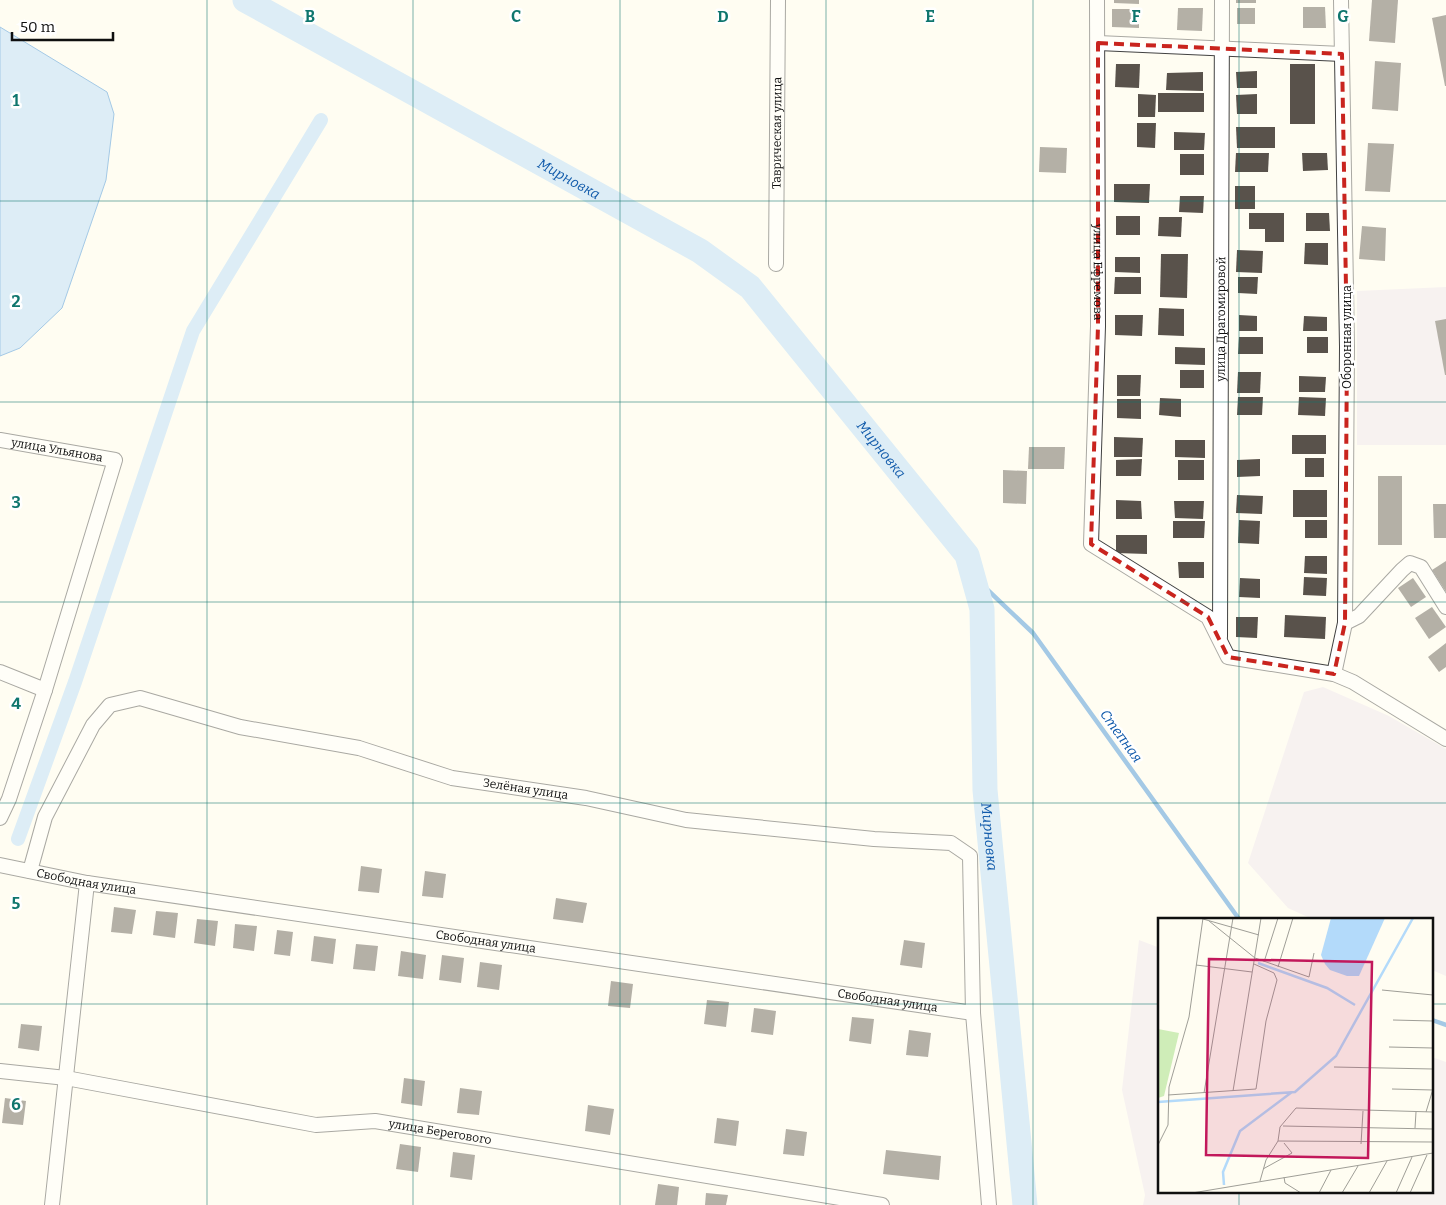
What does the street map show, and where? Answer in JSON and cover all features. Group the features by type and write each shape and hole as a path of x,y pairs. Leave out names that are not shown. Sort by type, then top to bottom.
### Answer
{"street":[{"name":"Таврическая улица","path":"776,264 778,0"},
{"name":"улица Ефремова","path":"1097,0 1098,326 1091,544 1208,617 1220,640"},
{"name":"улица Драгомировой","path":"1220,640 1222,0"},
{"name":"Оборонная улица","path":"1334,674 1345,623 1347,347 1341,0"},
{"path":"1098,43 1342,54"},
{"name":"улица Ульянова","path":"0,440 115,460 45,690"},
{"path":"1345,623 1359,616 1410,563 1421,567 1446,607"},
{"path":"1220,640 1228,657 1334,674 1353,682 1446,739"},
{"path":"0,672 45,690 4,796 0,818"},
{"name":"Зелёная улица","path":"30,871 45,817 93,725 110,705 140,698 240,728 359,748 452,778 586,798 686,820 874,839 951,843 970,856 973,1013"},
{"name":"Свободная улица","path":"0,865 87,883 973,1013"},
{"path":"52,1205 87,883"},
{"path":"973,1013 989,1205"},
{"name":"улица Берегового","path":"0,1071 66,1078 316,1125 375,1121 882,1205"}],"highlighted area":[{"path":"1098,43 1342,54 1347,347 1345,623 1334,674 1228,657 1208,617 1091,544 1098,326"}],"shaded area":[{"path":"1446,287 1446,445 1357,445 1357,291"},
{"path":"1323,687 1389,716 1446,749 1446,976 1434,971 1434,918 1310,918 1288,908 1248,863 1304,692"},
{"path":"1139,940 1158,947 1158,1192 1434,1192 1434,1058 1446,1062 1446,1205 1143,1205 1145,1195 1122,1090"}],"water":[{"path":"0,27 107,92 114,114 106,180 62,308 20,348 0,356"}],"building":[{"path":"1114,0 1139,0 1139,4 1114,3"},
{"path":"1236,0 1256,0 1256,3 1236,3"},
{"path":"1372,0 1398,0 1395,43 1369,41"},
{"path":"1303,7 1325,7 1326,28 1303,28"},
{"path":"1178,8 1203,8 1202,31 1177,30"},
{"path":"1237,8 1255,8 1255,24 1237,24"},
{"path":"1112,9 1139,9 1139,28 1112,27"},
{"path":"1446,15 1446,86 1445,86 1432,18"},
{"path":"1375,61 1401,63 1398,111 1372,109"},
{"path":"1116,64 1140,64 1139,88 1115,87"},
{"path":"1290,64 1315,64 1315,124 1290,124"},
{"path":"1257,71 1257,88 1237,88 1236,72"},
{"path":"1203,72 1203,91 1166,90 1167,73"},
{"path":"1158,93 1204,93 1204,112 1158,112"},
{"path":"1138,94 1156,95 1155,117 1138,117"},
{"path":"1257,94 1257,114 1237,114 1236,95"},
{"path":"1137,123 1156,123 1155,148 1137,147"},
{"path":"1236,127 1275,127 1275,148 1237,148"},
{"path":"1174,132 1205,133 1204,150 1174,150"},
{"path":"1368,143 1394,144 1390,192 1365,191"},
{"path":"1040,147 1067,148 1066,173 1039,172"},
{"path":"1236,153 1269,153 1268,172 1235,172"},
{"path":"1302,153 1327,153 1328,170 1303,171"},
{"path":"1180,154 1204,154 1204,175 1180,175"},
{"path":"1114,184 1150,184 1149,203 1114,202"},
{"path":"1235,186 1255,186 1255,209 1235,209"},
{"path":"1180,196 1204,196 1203,213 1179,212"},
{"path":"1249,213 1284,213 1284,242 1265,242 1265,229 1249,229"},
{"path":"1306,213 1329,213 1330,231 1306,231"},
{"path":"1116,216 1140,216 1140,235 1116,235"},
{"path":"1159,217 1182,217 1181,237 1158,236"},
{"path":"1362,226 1386,228 1385,261 1359,259"},
{"path":"1305,243 1328,243 1328,265 1304,264"},
{"path":"1237,250 1263,251 1262,273 1236,272"},
{"path":"1161,254 1188,254 1187,298 1160,297"},
{"path":"1115,257 1140,257 1140,273 1115,272"},
{"path":"1115,277 1141,277 1141,294 1114,294"},
{"path":"1238,277 1258,277 1257,294 1238,293"},
{"path":"1159,308 1184,309 1184,336 1158,335"},
{"path":"1115,315 1143,315 1142,336 1115,335"},
{"path":"1239,315 1257,316 1257,331 1239,331"},
{"path":"1304,316 1327,317 1327,331 1303,331"},
{"path":"1446,319 1446,375 1445,375 1435,321"},
{"path":"1239,337 1263,337 1263,354 1238,354"},
{"path":"1307,337 1328,337 1328,353 1307,353"},
{"path":"1175,347 1205,348 1205,365 1175,364"},
{"path":"1180,370 1204,370 1204,388 1180,388"},
{"path":"1238,372 1261,372 1260,393 1237,393"},
{"path":"1117,375 1141,375 1140,396 1117,396"},
{"path":"1299,376 1326,377 1325,392 1299,392"},
{"path":"1238,397 1263,397 1262,415 1237,415"},
{"path":"1299,397 1326,398 1325,416 1298,415"},
{"path":"1160,398 1181,399 1181,417 1159,415"},
{"path":"1117,399 1141,399 1141,419 1117,418"},
{"path":"1292,435 1326,435 1326,454 1292,454"},
{"path":"1114,437 1143,438 1142,457 1114,457"},
{"path":"1175,440 1205,440 1205,458 1175,457"},
{"path":"1029,447 1065,447 1064,469 1028,469"},
{"path":"1305,458 1324,458 1324,477 1305,477"},
{"path":"1142,459 1141,476 1116,476 1116,460"},
{"path":"1260,459 1260,476 1237,477 1237,460"},
{"path":"1178,460 1204,460 1204,480 1178,480"},
{"path":"1003,470 1027,471 1026,504 1003,503"},
{"path":"1378,476 1402,476 1402,545 1378,545"},
{"path":"1293,490 1327,490 1327,517 1293,517"},
{"path":"1237,495 1263,496 1262,514 1236,513"},
{"path":"1116,500 1141,501 1142,519 1116,519"},
{"path":"1174,501 1204,501 1203,519 1175,518"},
{"path":"1433,504 1446,504 1446,538 1434,538"},
{"path":"1239,520 1260,521 1259,544 1238,543"},
{"path":"1305,520 1327,520 1327,538 1305,538"},
{"path":"1173,521 1205,521 1204,538 1173,538"},
{"path":"1116,535 1147,535 1147,554 1116,553"},
{"path":"1305,556 1327,556 1327,574 1304,573"},
{"path":"1446,561 1446,592 1432,570"},
{"path":"1178,562 1204,562 1204,578 1179,578"},
{"path":"1304,577 1327,578 1326,596 1303,595"},
{"path":"1240,578 1260,579 1260,598 1239,597"},
{"path":"1413,578 1426,597 1411,607 1398,588"},
{"path":"1432,607 1446,627 1429,639 1415,618"},
{"path":"1285,615 1326,617 1325,639 1284,637"},
{"path":"1236,617 1258,617 1257,638 1236,637"},
{"path":"1446,643 1446,667 1439,672 1428,657"},
{"path":"361,866 382,869 379,893 358,891"},
{"path":"425,871 446,874 443,898 422,896"},
{"path":"556,898 587,903 583,923 553,919"},
{"path":"114,907 136,910 132,934 111,932"},
{"path":"156,911 178,913 175,938 153,935"},
{"path":"197,919 218,921 215,946 194,943"},
{"path":"235,924 257,926 254,951 233,948"},
{"path":"277,930 293,932 290,956 274,954"},
{"path":"314,936 336,939 333,964 311,961"},
{"path":"904,940 925,943 922,968 900,965"},
{"path":"356,944 378,946 375,971 353,969"},
{"path":"401,951 426,955 423,979 398,976"},
{"path":"442,955 464,958 461,983 439,980"},
{"path":"480,962 502,965 499,990 477,987"},
{"path":"611,981 633,984 630,1008 608,1006"},
{"path":"707,1000 729,1002 726,1027 704,1024"},
{"path":"754,1008 776,1011 773,1035 751,1032"},
{"path":"852,1017 874,1019 871,1044 849,1041"},
{"path":"21,1024 42,1026 39,1051 18,1048"},
{"path":"909,1030 931,1033 928,1057 906,1055"},
{"path":"404,1078 425,1081 422,1106 401,1103"},
{"path":"460,1088 482,1091 479,1115 457,1113"},
{"path":"5,1098 26,1101 23,1125 2,1123"},
{"path":"588,1105 614,1109 610,1135 585,1131"},
{"path":"717,1118 739,1121 736,1146 714,1143"},
{"path":"786,1129 807,1132 804,1156 783,1154"},
{"path":"400,1144 421,1147 418,1172 396,1169"},
{"path":"886,1150 941,1156 939,1180 883,1174"},
{"path":"453,1152 475,1155 472,1180 450,1177"},
{"path":"658,1184 679,1187 677,1205 655,1205"},
{"path":"706,1193 728,1195 726,1205 705,1205"}],"waterway":[{"name":"Мирновка","path":"245,0 700,251 750,287 967,555 982,609 985,790 1025,1205"},
{"path":"18,839 75,682 193,331 321,120"},
{"name":"Степная","path":"973,576 1033,633 1238,918"},
{"name":"Степная","path":"1434,1021 1446,1025"}]}
